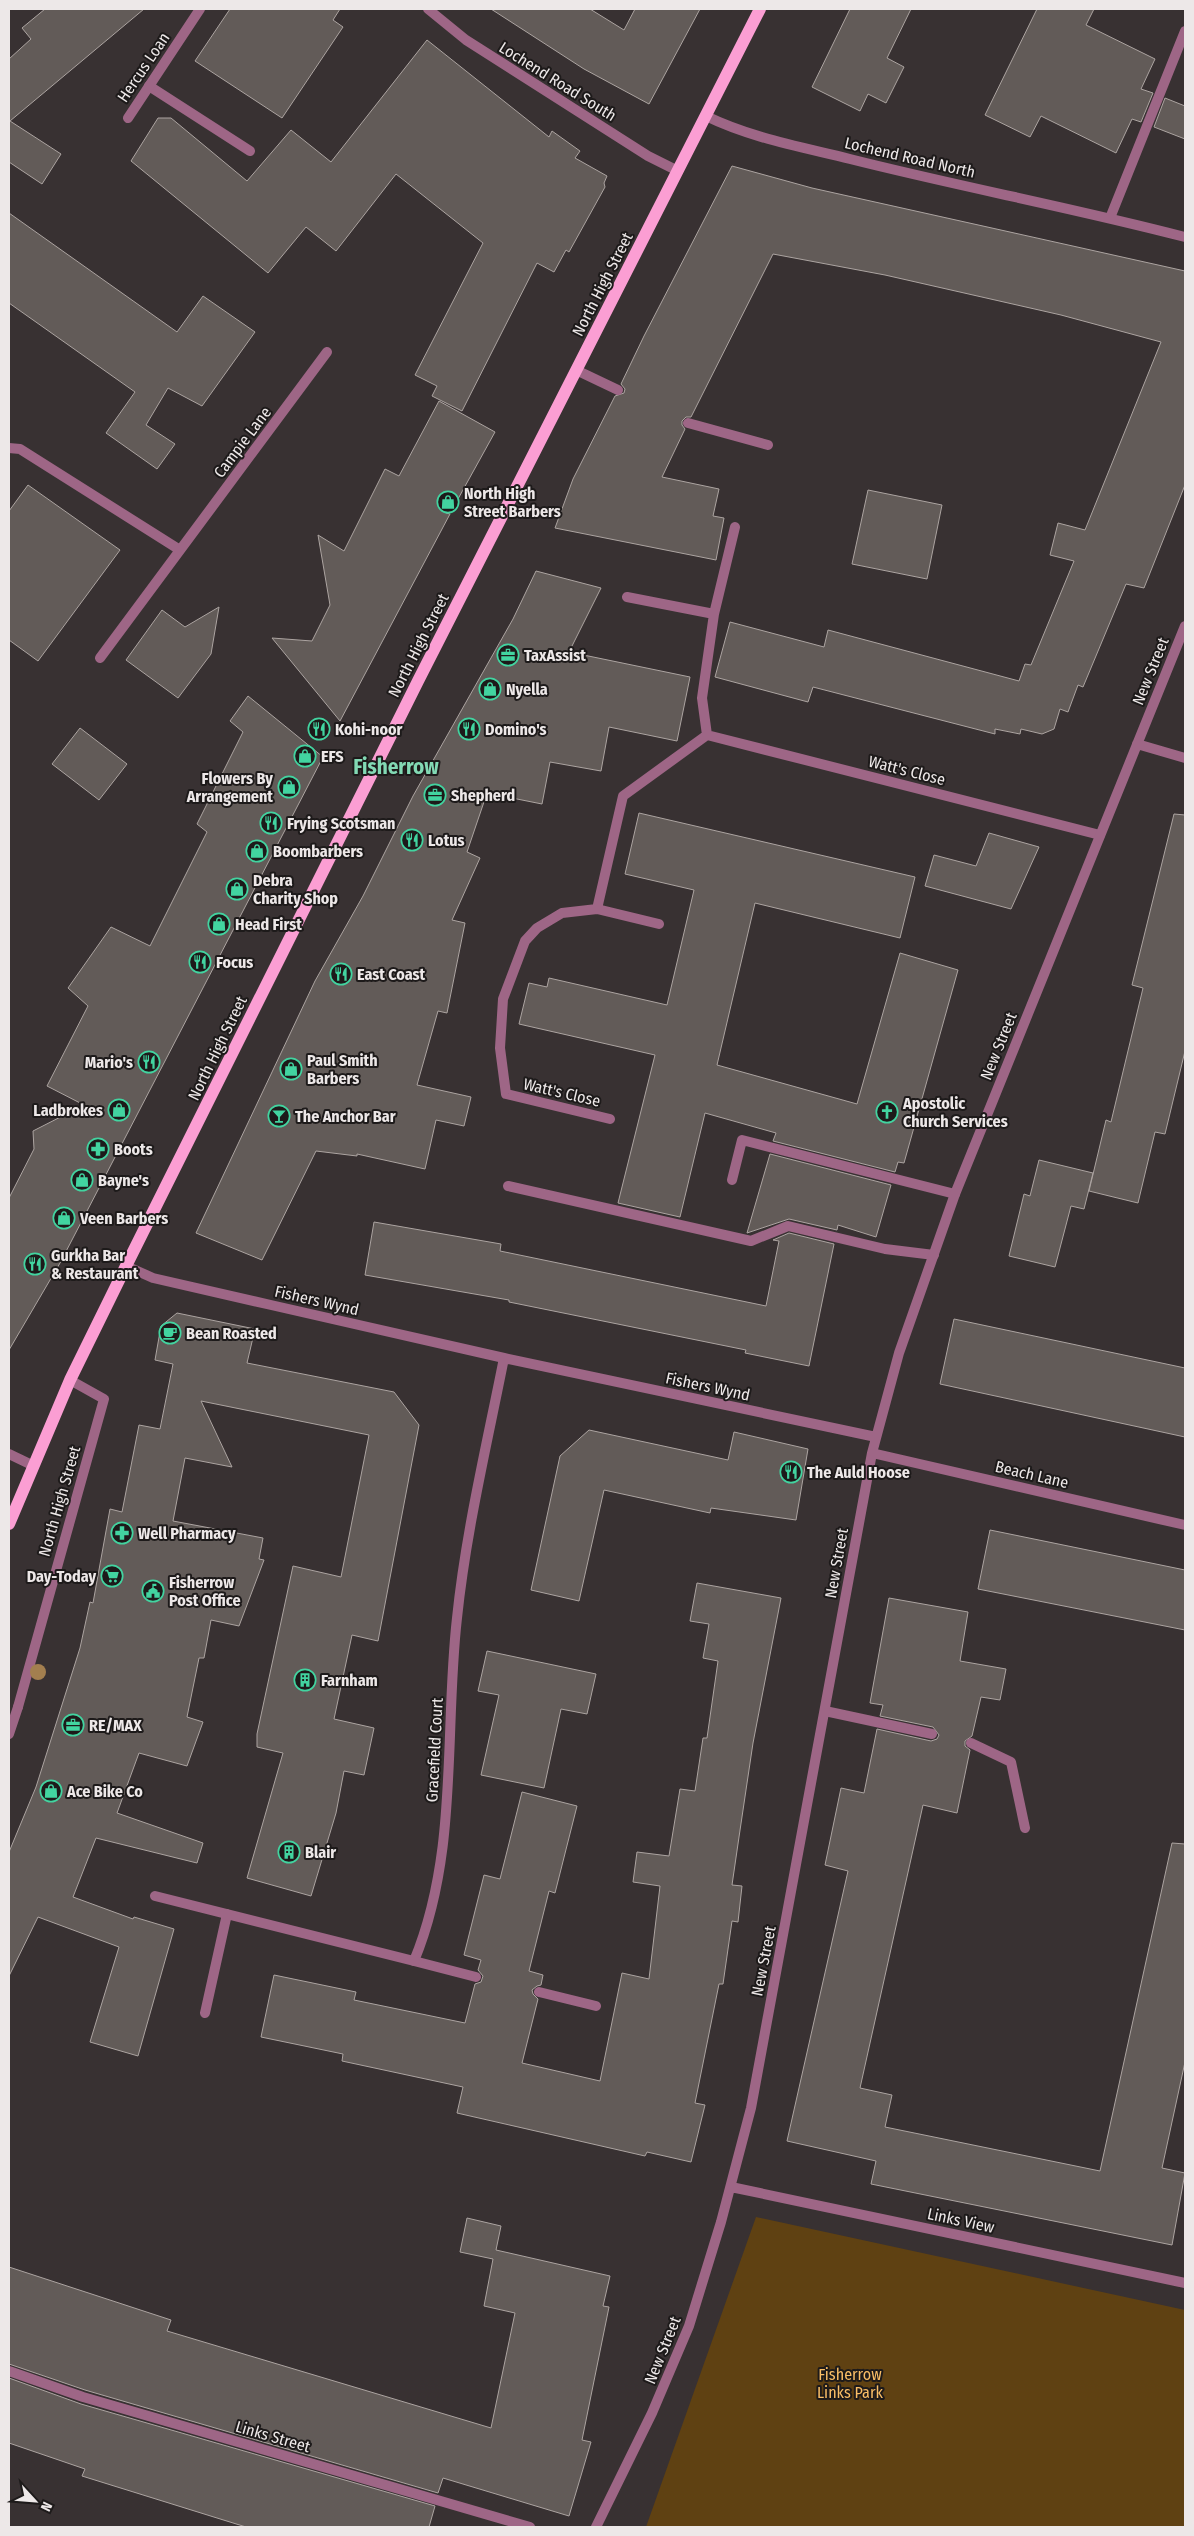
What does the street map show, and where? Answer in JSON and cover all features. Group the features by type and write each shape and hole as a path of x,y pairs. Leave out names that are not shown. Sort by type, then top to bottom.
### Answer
{"main road":[{"name":"North High Street","path":"9,1524 70,1380 126,1266 413,690 760,9"}],"street":[{"name":"Hercus Loan","path":"128,118 200,9"},
{"name":"Lochend Road South","path":"428,9 466,40 648,156 678,171"},
{"path":"1110,218 1185,31"},
{"path":"149,86 250,151"},
{"name":"Lochend Road North","path":"706,116 733,129 893,170 1110,218 1185,237"},
{"name":"Campie Lane","path":"100,658 327,352"},
{"path":"576,370 618,390"},
{"path":"688,423 768,445"},
{"path":"9,448 20,449 180,550"},
{"path":"597,909 623,796 707,735 702,698 714,614 735,527"},
{"path":"627,597 714,614"},
{"name":"New Street","path":"596,2527 652,2413 689,2326 751,2108 872,1453 899,1353 955,1194 1185,626"},
{"name":"Watt's Close","path":"707,735 1100,835"},
{"path":"1137,744 1185,758"},
{"name":"Watt's Close","path":"610,1119 506,1094 500,1048 503,999 524,940 537,928 562,913 597,909 659,924"},
{"path":"732,1180 742,1140 955,1194"},
{"path":"508,1186 751,1241 788,1226 885,1250 934,1254"},
{"name":"Fishers Wynd","path":"126,1266 153,1278 504,1358 876,1437"},
{"name":"Gracefield Court","path":"414,1961 426,1933 443,1845 456,1619 468,1537 504,1358"},
{"name":"North High Street","path":"9,1734 104,1399 70,1380"},
{"name":"Beach Lane","path":"872,1453 1185,1525"},
{"path":"9,1454 34,1466"},
{"path":"825,1711 932,1734"},
{"path":"971,1743 1011,1762 1025,1828"},
{"path":"155,1896 476,1977"},
{"path":"205,2013 226,1914"},
{"path":"539,1992 596,2006"},
{"name":"Links View","path":"730,2187 1185,2283"},
{"name":"Links Street","path":"9,2371 84,2397 530,2527"}],"green space":[{"name":"Fisherrow Links Park","path":"756,2217 1185,2310 1185,2527 646,2527"}],"building":[{"path":"45,9 144,9 10,121 61,154 42,184 9,162 9,59 31,39 22,28"},
{"path":"230,9 340,9 333,20 343,27 282,118 195,61"},
{"path":"491,9 590,9 624,30 635,9 700,9 649,104 584,69"},
{"path":"850,9 911,9 887,58 904,67 886,103 868,94 860,111 812,87"},
{"path":"1037,9 1094,9 1086,25 1155,59 1141,89 1153,93 1141,122 1132,119 1116,153 1041,116 1030,137 985,115"},
{"path":"427,40 549,137 552,131 580,151 575,158 607,176 604,183 605,187 569,252 566,250 554,272 537,263 462,411 432,396 437,386 415,375 483,243 396,174 336,251 306,227 268,273 131,161 158,118 171,118 247,181 291,130 331,162"},
{"path":"1165,98 1185,106 1185,139 1154,127"},
{"path":"732,166 812,188 1185,271 1185,485 1144,588 1126,584 1083,687 1078,685 1068,712 1060,709 1054,729 1042,734 1021,729 1020,734 995,729 995,734 813,687 808,702 715,677 730,622 824,647 828,630 1019,681 1025,664 1031,665 1074,561 1050,555 1058,523 1085,530 1161,342 1061,315 885,275 773,254 691,417 686,417 682,421 685,429 662,477 719,489 713,516 724,518 716,560 555,528 573,479 615,396 624,393 625,389 621,384"},
{"path":"9,213 177,332 203,296 255,332 202,406 168,388 146,425 175,444 157,469 106,433 135,392 9,303"},
{"path":"439,401 495,432 453,508 448,507 446,513 450,514 340,721 272,638 312,641 330,605 318,535 344,551 385,469 399,476"},
{"path":"28,485 120,550 38,661 9,640 9,511"},
{"path":"868,490 942,505 927,579 852,564"},
{"path":"536,571 601,588 569,652 690,677 677,741 609,727 601,771 550,762 542,804 487,793 467,852 480,858 452,920 465,923 447,1013 438,1011 417,1085 471,1097 464,1126 436,1120 425,1169 357,1154 357,1156 316,1151 262,1260 196,1233 315,981 363,896 413,796 513,619"},
{"path":"219,607 211,654 178,698 126,660 162,610 185,627"},
{"path":"248,696 323,757 60,1263 9,1350 9,1198 34,1149 33,1131 84,1105 47,1086 88,1006 68,988 111,927 150,946 207,832 197,824 243,732 230,721"},
{"path":"80,728 127,764 99,800 52,764"},
{"path":"639,813 915,877 900,938 755,903 717,1065 857,1104 900,953 958,970 904,1163 898,1162 895,1172 773,1141 776,1133 705,1113 680,1217 618,1203 655,1055 519,1024 529,983 547,987 549,978 667,1005 694,890 625,874"},
{"path":"1174,814 1185,815 1185,1051 1165,1134 1155,1132 1138,1203 1089,1191 1106,1120 1111,1122 1143,988 1132,985"},
{"path":"989,833 1039,847 1011,909 925,886 934,855 976,866"},
{"path":"770,1154 891,1185 876,1237 838,1225 837,1230 789,1219 747,1233"},
{"path":"1039,1160 1093,1173 1084,1209 1071,1206 1055,1267 1009,1256 1024,1194 1030,1196"},
{"path":"374,1222 501,1244 500,1251 766,1306 779,1241 773,1240 789,1233 834,1244 809,1366 745,1353 746,1350 509,1302 509,1300 365,1275"},
{"path":"177,1313 255,1329 247,1363 394,1392 419,1425 378,1641 352,1635 334,1719 374,1728 364,1775 344,1771 336,1813 311,1896 247,1878 283,1753 257,1747 257,1734 293,1566 341,1577 369,1435 201,1401 232,1467 185,1458 173,1521 263,1538 259,1559 264,1560 239,1626 211,1620 204,1658 199,1658 187,1717 203,1722 187,1766 139,1753 117,1813 203,1843 197,1863 96,1838 73,1897 133,1919 134,1917 174,1929 138,2056 90,2042 119,1947 38,1917 9,1976 9,1852 36,1787 80,1648 90,1602 93,1603 110,1509 122,1512 139,1425 160,1429 173,1364 155,1360 161,1326"},
{"path":"954,1319 1185,1368 1185,1437 940,1384"},
{"path":"589,1430 728,1460 734,1432 808,1449 796,1520 711,1508 710,1513 604,1490 579,1601 531,1590 560,1456"},
{"path":"990,1530 1185,1570 1185,1630 978,1589"},
{"path":"697,1583 781,1598 753,1743 732,1885 742,1886 738,1922 732,1921 723,1984 719,1984 695,2103 705,2105 691,2162 647,2152 645,2156 457,2113 463,2087 342,2061 343,2054 261,2037 274,1975 356,1992 354,2000 465,2023 475,1984 481,1982 483,1976 478,1970 481,1960 464,1955 484,1875 500,1879 522,1792 577,1806 555,1893 549,1891 529,1971 543,1975 541,1985 532,1990 538,1999 522,2063 600,2081 622,1973 649,1979 660,1886 633,1882 637,1852 669,1856 680,1789 695,1791 703,1738 707,1738 718,1661 703,1658 709,1624 690,1621"},
{"path":"889,1598 968,1612 960,1661 1006,1669 1000,1700 981,1697 972,1736 965,1741 965,1746 970,1750 957,1813 923,1805 860,2088 892,2095 885,2127 1100,2171 1172,1843 1185,1844 1185,2062 1162,2168 1185,2173 1172,2245 871,2184 876,2161 787,2141 848,1871 825,1865 841,1788 864,1793 877,1729 931,1741 937,1739 939,1735 933,1727 880,1716 883,1705 870,1703"},
{"path":"487,1651 596,1674 587,1714 561,1709 544,1788 481,1775 499,1695 478,1691"},
{"path":"467,2218 501,2226 496,2250 610,2276 603,2306 609,2307 582,2440 591,2442 569,2516 443,2478 438,2493 85,2390 9,2364 9,2267 171,2320 167,2331 491,2428 515,2313 484,2306 493,2259 460,2252"},
{"path":"9,2378 81,2404 435,2506 429,2527 246,2527 82,2476 85,2469 9,2443"}],"place":[{"name":"North High Street Barbers","path":"448,502"},
{"name":"TaxAssist","path":"508,655"},
{"name":"Nyella","path":"490,689"},
{"name":"Kohi-noor","path":"319,729"},
{"name":"Domino's","path":"469,729"},
{"name":"EFS","path":"305,756"},
{"name":"Flowers By Arrangement","path":"289,787"},
{"name":"Shepherd","path":"435,795"},
{"name":"Frying Scotsman","path":"271,823"},
{"name":"Lotus","path":"412,840"},
{"name":"Boombarbers","path":"257,851"},
{"name":"Debra Charity Shop","path":"237,889"},
{"name":"Head First","path":"219,924"},
{"name":"Focus","path":"200,962"},
{"name":"East Coast","path":"341,974"},
{"name":"Mario's","path":"149,1062"},
{"name":"Paul Smith Barbers","path":"291,1069"},
{"name":"Ladbrokes","path":"119,1110"},
{"name":"Apostolic Church Services","path":"887,1112"},
{"name":"The Anchor Bar","path":"279,1116"},
{"name":"Boots","path":"98,1149"},
{"name":"Bayne's","path":"82,1180"},
{"name":"Veen Barbers","path":"64,1218"},
{"name":"Gurkha Bar & Restaurant","path":"35,1264"},
{"name":"Bean Roasted","path":"170,1333"},
{"name":"The Auld Hoose","path":"791,1472"},
{"name":"Well Pharmacy","path":"122,1533"},
{"name":"Day-Today","path":"112,1576"},
{"name":"Fisherrow Post Office","path":"153,1591"},
{"name":"Farnham","path":"305,1680"},
{"name":"RE/MAX","path":"73,1725"},
{"name":"Ace Bike Co","path":"51,1791"},
{"name":"Blair","path":"289,1852"}],"district":[{"name":"Fisherrow","path":"396,767"}]}
